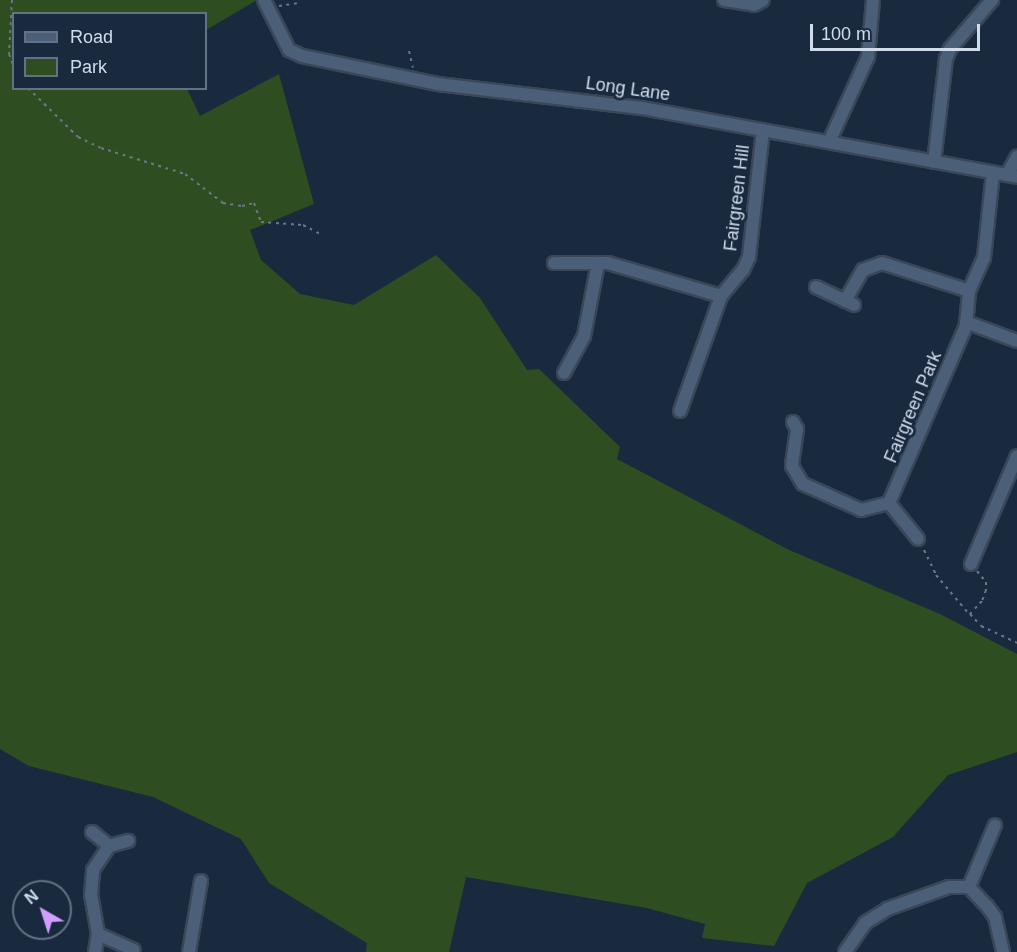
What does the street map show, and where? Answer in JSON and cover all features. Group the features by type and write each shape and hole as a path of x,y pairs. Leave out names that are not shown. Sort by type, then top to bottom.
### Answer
{"street":[{"path":"724,0 749,5 763,0"},
{"path":"829,142 868,57 873,0"},
{"path":"934,162 946,59 992,0"},
{"name":"Long Lane","path":"266,3 289,50 295,54 415,80 629,106 1012,176"},
{"name":"Fairgreen Hill","path":"680,411 721,296 743,270 749,257 764,131"},
{"path":"1012,176 1017,157"},
{"name":"Fairgreen Park","path":"889,504 966,322 969,291 984,258 993,173"},
{"path":"554,263 598,263 721,296"},
{"path":"564,373 584,336 598,263"},
{"path":"816,287 849,303 863,270 882,263 969,291"},
{"path":"966,322 1017,341"},
{"path":"793,422 797,429 792,466 803,484 861,510 889,504 918,539"},
{"path":"971,564 1017,456"},
{"path":"969,887 995,825"},
{"path":"92,832 109,846"},
{"path":"95,952 98,934 91,879 109,846 128,841"},
{"path":"189,952 201,881"},
{"path":"845,952 865,923 887,909 949,886 969,887 995,917 1003,952"},
{"path":"98,934 134,950"}],"path":[{"path":"12,0 9,54 12,62"},
{"path":"266,3 297,3"},
{"path":"409,51 415,80"},
{"path":"30,90 44,101 64,126 86,141 185,174 223,203 242,206 254,203 261,222 303,225 321,234"},
{"path":"918,539 936,575 966,614 970,614 981,626 1017,643"},
{"path":"970,614 982,601 986,582 971,564"}],"green space":[{"path":"0,0 257,0 207,29 207,12 12,12 12,90 187,90 200,116 279,74 314,204 250,230 261,260 300,294 354,305 436,255 480,298 527,370 539,369 620,447 617,459 789,550 940,614 1017,654 1017,752 948,775 893,837 807,883 774,946 702,938 705,924 647,908 466,877 449,952 366,952 367,943 269,883 241,839 153,797 29,766 0,749"}]}
